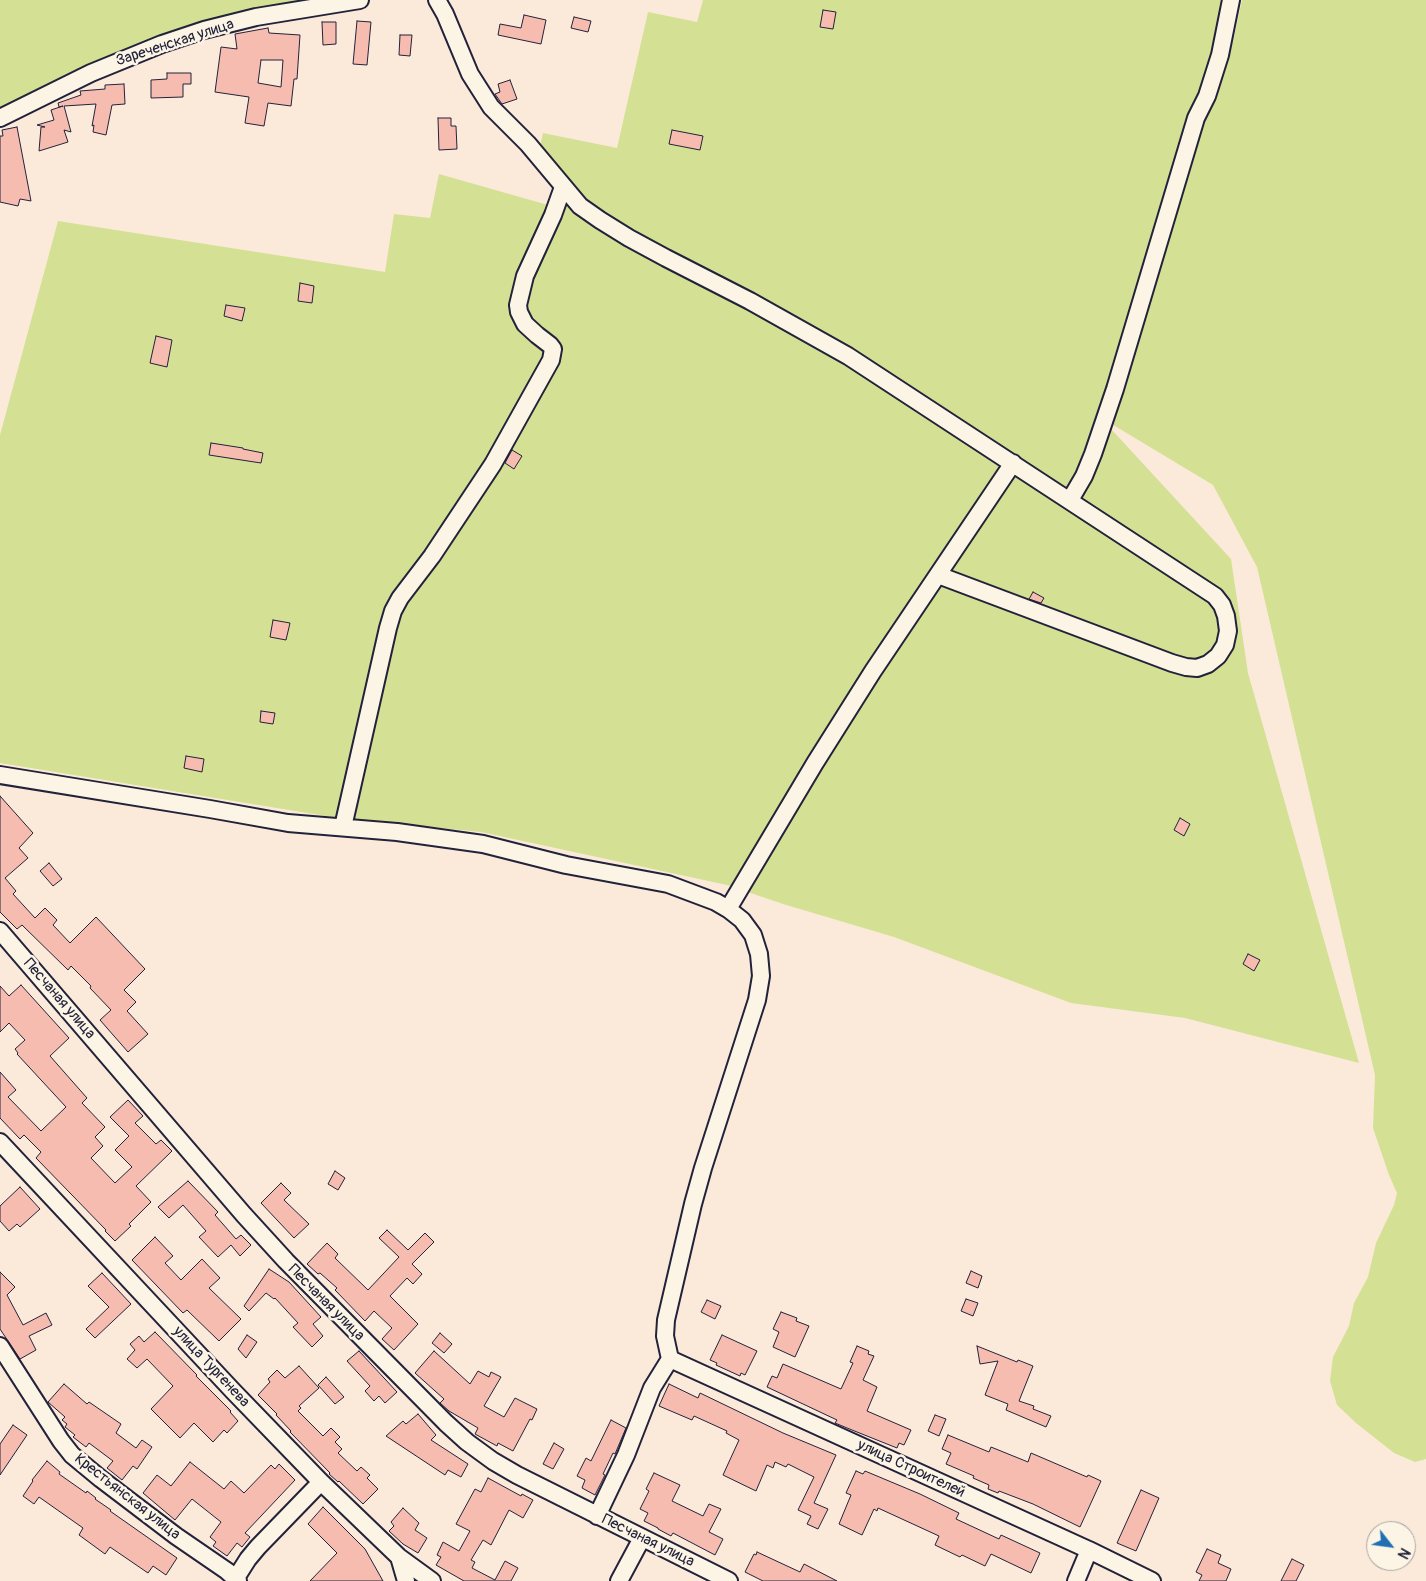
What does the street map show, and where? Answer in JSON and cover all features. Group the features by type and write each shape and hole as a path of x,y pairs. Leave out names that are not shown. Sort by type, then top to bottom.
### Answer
{"street":[{"name":"Зареченская улица","path":"0,118 91,72 124,58 204,30 256,17 360,0"},
{"path":"437,0 445,14 470,74 491,107 528,144 580,206 600,220 666,258 825,342 1215,596 1222,605 1226,616 1228,631 1225,645 1218,656 1208,664 1197,668 1172,663 938,575"},
{"path":"1070,500 1084,476 1115,389 1196,118 1218,63 1231,0"},
{"path":"343,827 393,612 400,598 432,556 493,464 551,360 553,350 550,345 525,324 520,317 518,305 525,276 554,215 563,187"},
{"path":"728,909 815,763 873,671 1013,463"},
{"path":"0,775 288,822 397,832 483,844 566,865 668,884 701,896 728,909 742,920 753,935 759,954 761,976 751,1022 693,1204 666,1320 665,1336 670,1358 652,1388 626,1455 597,1516"},
{"name":"Песчаная улица","path":"0,931 268,1242 446,1424 467,1442 517,1475 729,1581"},
{"name":"улица Тургенева","path":"0,1142 226,1384 321,1482 399,1557 432,1581"},
{"name":"Крестьянская улица","path":"0,1346 72,1455 116,1491 236,1580"},
{"name":"улица Строителей","path":"670,1358 1089,1550 1152,1581"},
{"path":"236,1580 248,1559 263,1541 321,1482"},
{"path":"619,1581 642,1538"},
{"path":"1076,1581 1089,1550"},
{"path":"399,1557 406,1581"}],"green space":[{"path":"0,0 310,0 228,17 146,41 90,64 0,108"},
{"path":"703,0 1228,0 1192,139 1213,98 1233,42 1242,0 1426,0 1426,1459 1415,1462 1394,1453 1356,1423 1337,1405 1330,1381 1333,1357 1349,1326 1354,1303 1368,1277 1376,1243 1394,1205 1397,1193 1373,1128 1375,1075 1257,567 1213,485 1100,417 1231,559 1248,673 1359,1063 1185,1018 1071,1003 894,937 727,885 481,832 332,817 0,763 0,435 58,221 385,272 394,214 430,218 439,174 548,205 554,194 551,181 537,160 543,133 617,148 648,12 697,22"}],"building":[{"path":"823,10 836,12 833,29 820,27"},
{"path":"524,15 546,20 541,44 498,35 500,24 521,28"},
{"path":"574,17 591,21 588,32 571,28"},
{"path":"357,21 371,22 367,65 353,64"},
{"path":"322,22 336,22 336,44 323,45"},
{"path":"268,28 269,33 300,35 297,79 294,79 291,106 268,103 264,126 245,123 249,97 215,92 221,47 237,49 235,34","holes":["261,60 283,60 281,87 258,83"]},
{"path":"400,35 412,35 410,56 399,55"},
{"path":"167,73 191,73 191,84 183,84 183,97 151,98 151,80 167,79"},
{"path":"510,80 517,99 502,104 495,94 500,92 498,84"},
{"path":"124,84 125,104 112,105 106,135 93,132 94,125 92,126 96,104 64,106 71,132 64,130 68,142 39,151 41,127 45,127 37,125 54,120 51,110 63,106 59,107 58,103 81,95 80,91 105,89 105,85"},
{"path":"438,118 451,118 451,126 456,126 457,149 439,150"},
{"path":"17,127 31,201 20,199 18,206 0,202 0,136 3,136 2,130"},
{"path":"672,130 703,136 700,150 669,144"},
{"path":"300,283 314,286 312,303 298,301"},
{"path":"226,305 245,308 242,321 224,316"},
{"path":"156,336 172,340 167,367 150,363"},
{"path":"211,443 263,453 261,463 209,455"},
{"path":"512,450 522,456 514,469 505,463"},
{"path":"1033,592 1044,598 1041,603 1029,599"},
{"path":"273,620 290,623 286,640 270,637"},
{"path":"261,711 275,713 273,724 260,722"},
{"path":"186,756 204,759 202,772 184,768"},
{"path":"0,796 33,833 19,848 28,858 5,878 16,891 13,894 35,918 45,908 57,920 53,925 70,943 96,917 145,969 124,990 136,1002 127,1011 148,1034 128,1052 100,1020 111,1010 90,988 91,986 71,966 68,970 22,925 17,929 0,912"},
{"path":"1180,818 1190,824 1184,836 1174,830"},
{"path":"49,863 62,879 53,886 40,871"},
{"path":"1248,954 1260,960 1254,971 1243,964"},
{"path":"21,985 69,1038 50,1056 87,1098 82,1103 105,1127 95,1137 103,1146 91,1158 115,1183 132,1167 115,1150 129,1136 110,1117 128,1100 143,1116 135,1123 156,1144 161,1140 172,1151 136,1186 151,1202 129,1224 131,1226 115,1241 36,1158 41,1152 24,1135 20,1139 0,1118 0,1072 16,1090 8,1097 41,1131 66,1107 17,1054 15,1049 25,1040 9,1023 0,1032 0,986 9,996"},
{"path":"335,1171 345,1178 338,1190 328,1184"},
{"path":"188,1181 218,1212 215,1215 236,1239 241,1235 251,1245 240,1256 231,1245 218,1257 199,1237 206,1231 183,1205 169,1218 158,1207"},
{"path":"281,1183 291,1193 284,1200 309,1224 294,1238 261,1203"},
{"path":"20,1187 40,1209 20,1227 17,1224 9,1231 0,1221 0,1206"},
{"path":"387,1230 408,1250 425,1233 434,1242 412,1264 422,1274 413,1284 407,1278 390,1296 418,1324 394,1350 382,1339 392,1328 374,1311 365,1321 335,1290 337,1288 307,1264 327,1243 338,1254 335,1258 368,1290 399,1257 379,1238"},
{"path":"155,1237 173,1256 165,1263 181,1280 202,1259 220,1278 209,1288 241,1319 219,1341 187,1310 183,1313 132,1260"},
{"path":"269,1269 289,1282 321,1317 313,1324 323,1336 312,1347 293,1327 298,1323 275,1298 266,1293 249,1311 244,1306"},
{"path":"971,1271 982,1276 978,1288 966,1283"},
{"path":"0,1272 15,1287 7,1295 23,1325 46,1313 52,1325 29,1336 36,1350 20,1359 0,1329"},
{"path":"102,1273 131,1304 95,1338 86,1329 109,1307 88,1286"},
{"path":"966,1299 978,1303 973,1316 961,1311"},
{"path":"707,1300 721,1306 715,1319 701,1312"},
{"path":"781,1312 797,1318 796,1321 809,1326 795,1357 773,1347 779,1332 773,1329"},
{"path":"155,1332 231,1411 238,1421 227,1433 224,1430 213,1442 194,1423 180,1438 151,1409 173,1386 147,1359 137,1368 127,1359 135,1350 130,1344 139,1336 144,1342"},
{"path":"440,1333 452,1344 444,1353 432,1343"},
{"path":"247,1335 257,1342 246,1358 238,1349"},
{"path":"722,1335 757,1351 745,1375 741,1373 740,1376 716,1365 717,1363 710,1360"},
{"path":"857,1346 869,1351 868,1354 874,1356 863,1380 877,1387 867,1411 911,1430 904,1445 899,1443 897,1448 835,1423 837,1420 767,1387 772,1376 777,1378 783,1364 841,1389 853,1363 850,1362"},
{"path":"977,1346 1017,1362 1018,1360 1033,1366 1019,1401 1034,1406 1033,1409 1051,1416 1046,1427 1006,1410 1008,1404 985,1395 998,1361 980,1364"},
{"path":"359,1351 397,1392 385,1403 379,1396 374,1401 365,1391 370,1386 347,1361"},
{"path":"434,1351 470,1384 478,1371 489,1377 491,1372 501,1377 484,1406 504,1417 515,1398 537,1409 513,1451 498,1443 497,1446 475,1434 478,1428 449,1411 440,1403 444,1399 415,1373"},
{"path":"299,1366 319,1388 299,1406 301,1408 298,1411 323,1436 331,1428 340,1437 335,1442 342,1449 338,1453 357,1471 361,1467 370,1475 367,1478 378,1489 363,1504 329,1474 258,1395 270,1382 268,1379 277,1370 285,1378"},
{"path":"326,1377 344,1397 335,1404 318,1385"},
{"path":"64,1384 87,1404 89,1402 121,1424 116,1433 136,1448 142,1440 152,1447 137,1469 133,1466 122,1480 107,1468 113,1461 89,1443 86,1447 73,1437 75,1435 65,1427 67,1424 62,1420 65,1417 48,1402"},
{"path":"669,1384 698,1398 700,1393 783,1433 836,1455 814,1503 828,1509 818,1529 807,1524 811,1516 798,1510 814,1477 788,1464 786,1467 775,1462 773,1468 767,1465 756,1491 723,1475 739,1440 726,1433 727,1431 694,1416 692,1420 659,1406"},
{"path":"418,1414 436,1435 431,1440 468,1464 461,1477 448,1470 445,1475 386,1436 403,1421 406,1424"},
{"path":"935,1415 946,1419 939,1436 928,1431"},
{"path":"611,1420 626,1428 615,1454 613,1453 603,1474 605,1475 595,1495 582,1488 585,1480 577,1476 586,1458 591,1461"},
{"path":"13,1425 27,1435 0,1475 0,1444"},
{"path":"948,1435 989,1452 991,1447 1028,1462 1031,1453 1101,1481 1080,1527 1033,1504 999,1491 998,1493 988,1489 989,1485 973,1478 974,1476 946,1464 951,1453 942,1449"},
{"path":"554,1443 564,1449 553,1469 543,1464"},
{"path":"47,1461 60,1472 59,1474 86,1493 87,1491 110,1511 177,1558 166,1575 153,1566 148,1573 110,1547 105,1554 79,1535 83,1528 39,1497 34,1504 23,1496 32,1480"},
{"path":"190,1462 224,1489 231,1481 244,1493 271,1465 275,1469 279,1464 295,1480 245,1533 250,1537 242,1547 237,1543 227,1556 213,1546 216,1542 210,1537 221,1522 192,1499 175,1520 143,1493 157,1475 171,1486"},
{"path":"856,1471 863,1474 865,1471 920,1494 959,1513 956,1519 999,1539 1001,1535 1040,1553 1031,1573 991,1554 985,1566 962,1555 960,1557 935,1545 939,1536 878,1508 877,1511 874,1509 862,1535 839,1524 851,1495 846,1493"},
{"path":"654,1473 680,1485 672,1501 703,1516 709,1504 721,1509 709,1532 723,1539 715,1555 673,1533 671,1536 644,1521 648,1513 640,1509 649,1491 646,1489"},
{"path":"488,1478 521,1496 522,1494 533,1500 523,1518 509,1510 491,1545 483,1540 471,1560 475,1562 472,1568 495,1580 505,1561 518,1568 511,1581 464,1581 436,1565 441,1557 437,1555 443,1542 459,1551 470,1531 456,1524 475,1489 481,1492"},
{"path":"1141,1490 1159,1498 1136,1551 1117,1543"},
{"path":"323,1507 365,1549 383,1581 310,1581 337,1553 308,1524"},
{"path":"403,1508 419,1523 415,1530 427,1538 418,1553 403,1544 389,1531 394,1526 391,1522"},
{"path":"1207,1549 1221,1555 1218,1563 1231,1569 1226,1581 1199,1581 1202,1575 1196,1572"},
{"path":"757,1552 800,1572 804,1564 837,1581 763,1581 745,1572 754,1554 756,1555"},
{"path":"1292,1559 1304,1565 1296,1581 1281,1581"}]}
